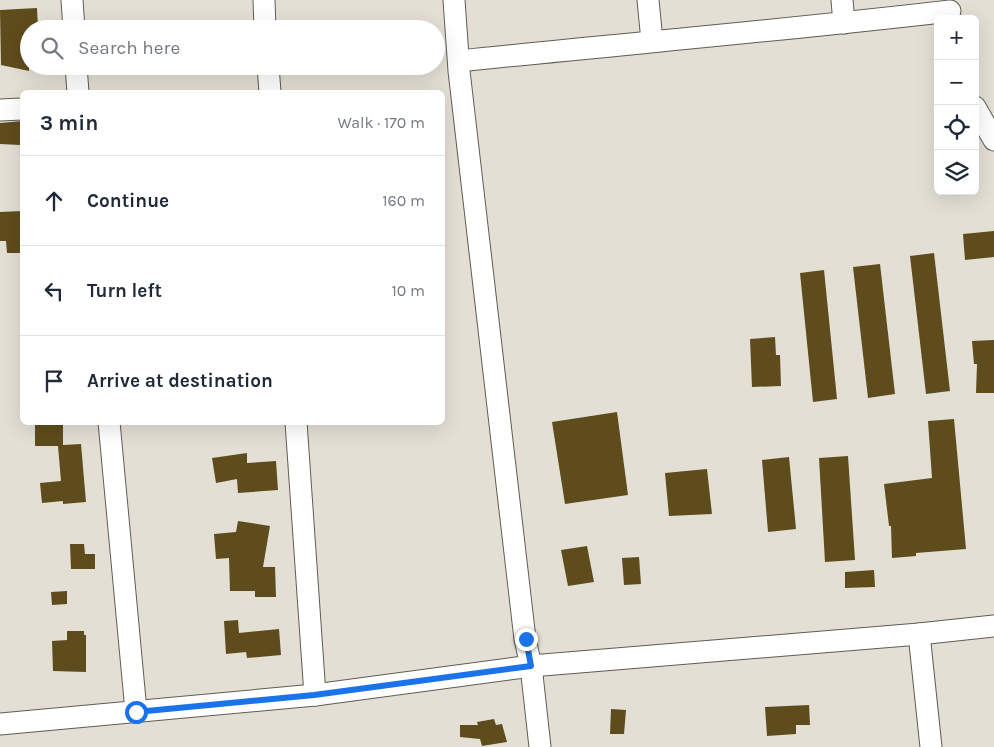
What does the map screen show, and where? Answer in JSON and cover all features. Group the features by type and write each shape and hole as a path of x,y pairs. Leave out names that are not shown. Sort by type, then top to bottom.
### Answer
{"street":[{"path":"72,0 73,20"},
{"path":"264,0 265,20"},
{"path":"454,0 459,61 540,747"},
{"path":"648,0 652,41"},
{"path":"842,0 844,23"},
{"path":"459,61 844,23 951,10"},
{"path":"77,75 78,90"},
{"path":"269,75 270,90"},
{"path":"0,110 20,109"},
{"path":"979,114 994,140"},
{"path":"109,425 136,712"},
{"path":"296,425 314,695"},
{"path":"0,724 314,695 531,666 919,634 994,626"},
{"path":"919,634 931,747"}],"building":[{"path":"37,8 38,20 20,20 20,69 1,65 0,10"},
{"path":"20,121 20,145 0,144 0,123"},
{"path":"20,211 20,253 7,253 6,241 0,241 0,212"},
{"path":"994,231 994,257 965,260 963,234"},
{"path":"934,253 950,391 926,394 910,256"},
{"path":"880,264 895,394 868,398 853,267"},
{"path":"824,270 837,399 813,402 800,273"},
{"path":"775,337 776,355 780,355 781,386 752,387 750,339"},
{"path":"994,340 994,393 976,393 977,364 974,364 972,341"},
{"path":"617,412 628,495 565,504 552,422"},
{"path":"954,419 966,549 916,553 916,556 892,558 891,526 889,526 884,484 932,478 928,421"},
{"path":"35,425 63,425 63,445 81,444 86,502 63,504 63,501 42,503 40,483 61,481 58,446 35,446"},
{"path":"247,453 247,463 276,461 278,490 238,493 237,479 216,483 212,458"},
{"path":"848,456 855,560 825,562 819,458"},
{"path":"789,457 796,529 768,532 762,460"},
{"path":"707,469 712,514 669,516 665,473"},
{"path":"238,521 270,526 263,567 275,567 276,597 255,597 255,591 230,591 229,558 216,559 214,534 236,532"},
{"path":"70,544 84,544 85,554 95,554 95,569 71,569"},
{"path":"587,546 594,582 568,586 561,550"},
{"path":"639,557 641,584 624,585 622,558"},
{"path":"874,570 875,587 845,588 845,572"},
{"path":"67,591 67,604 52,605 51,592"},
{"path":"238,620 239,633 279,629 281,655 247,658 246,652 226,654 224,621"},
{"path":"67,631 84,631 84,635 86,635 86,672 53,671 52,641 67,640"},
{"path":"809,705 810,725 796,725 796,734 767,736 765,707"},
{"path":"611,709 626,710 624,734 610,734"},
{"path":"494,719 496,725 502,724 507,742 482,746 480,739 460,737 460,725 478,725 477,722"}],"route":[{"path":"136,712 314,695 531,666 526,639"}]}
